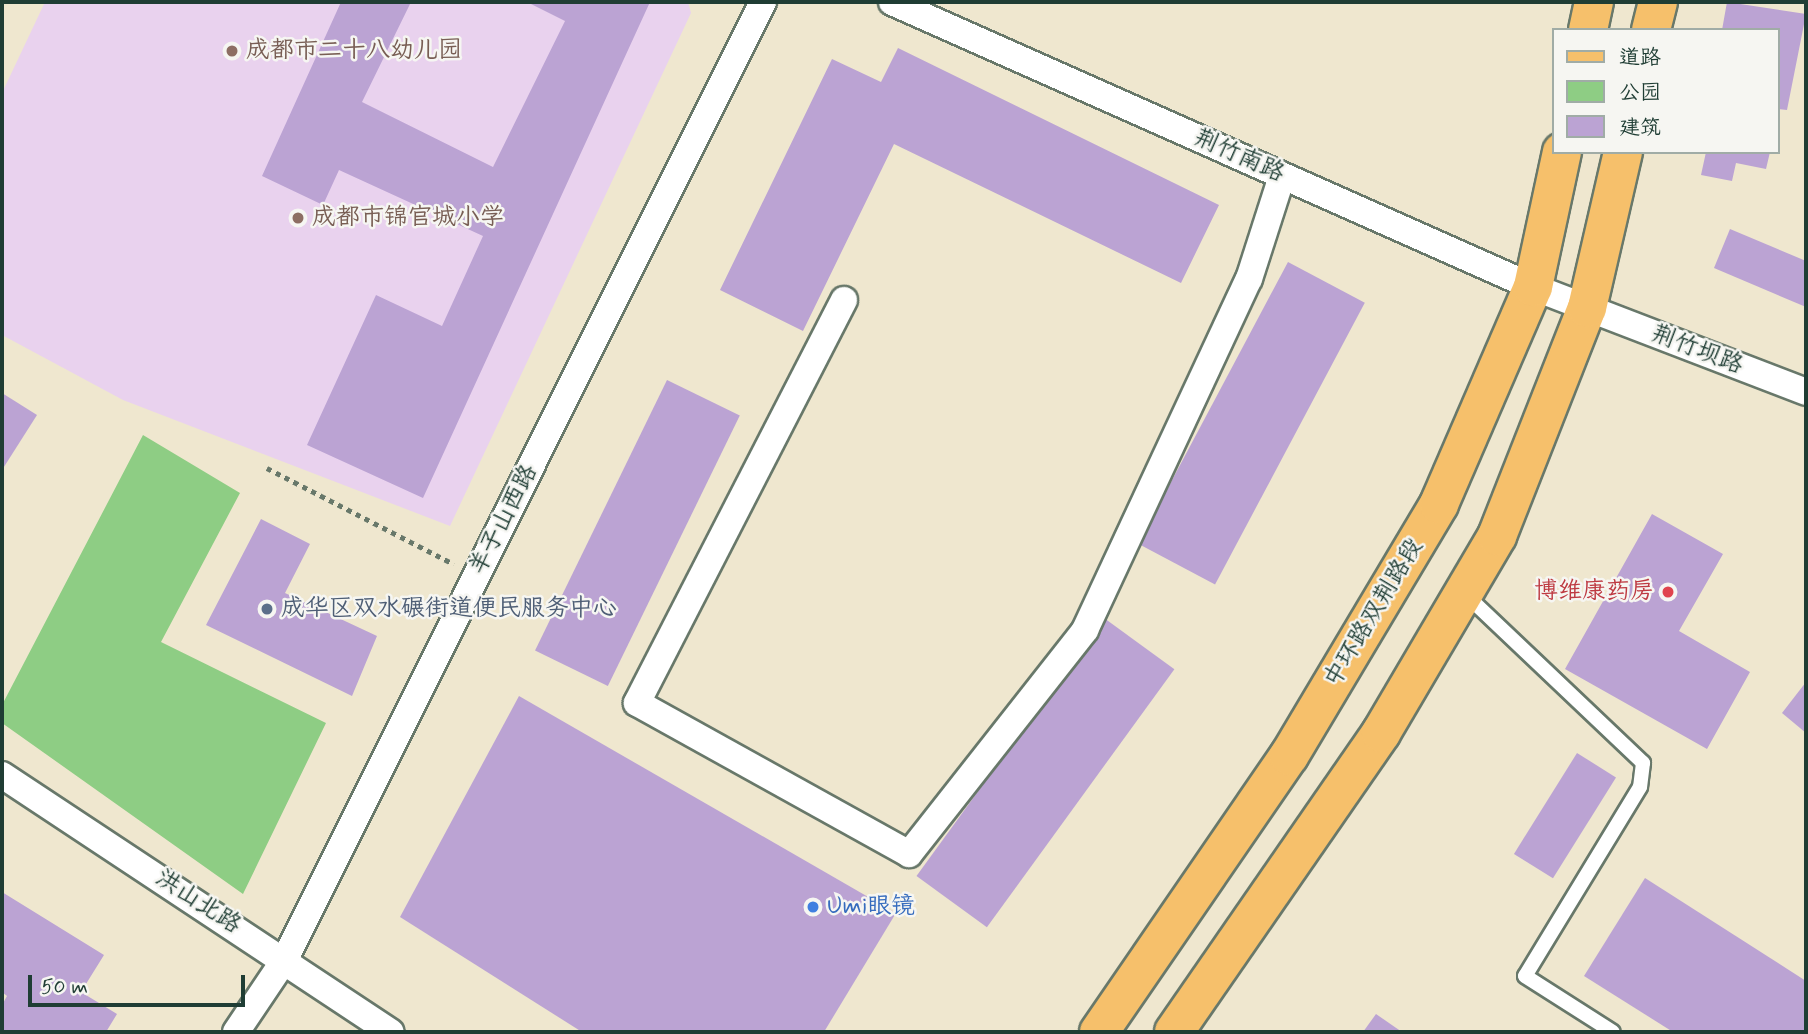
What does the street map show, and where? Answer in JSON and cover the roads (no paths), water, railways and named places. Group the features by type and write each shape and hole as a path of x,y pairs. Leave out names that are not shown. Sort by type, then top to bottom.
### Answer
{"main road":[{"path":"1588,28 1594,2"},
{"path":"1652,28 1658,2"},
{"name":"中环路双荆路段","path":"1099,1032 1289,756 1432,516 1533,287 1562,154"},
{"path":"1174,1032 1381,733 1497,536 1587,308 1623,154"}],"street":[{"name":"羊子山西路","path":"236,1032 285,959 763,2"},
{"name":"荆竹南路","path":"892,2 1533,287 1587,308"},
{"path":"844,300 637,702 909,854 1085,630 1249,279 1282,176"},
{"name":"荆竹坝路","path":"1587,308 1806,392"},
{"name":"洪山北路","path":"2,775 285,959 391,1032"}],"lane":[{"path":"1464,592 1643,763 1640,787 1525,976 1613,1032"}],"place":[{"name":"成都市二十八幼儿园","path":"232,51"},
{"name":"成都市锦官城小学","path":"298,218"},
{"name":"博维康药房","path":"1668,592"},
{"name":"成华区双水碾街道便民服务中心","path":"267,609"},
{"name":"Umi眼镜","path":"813,907"}]}
